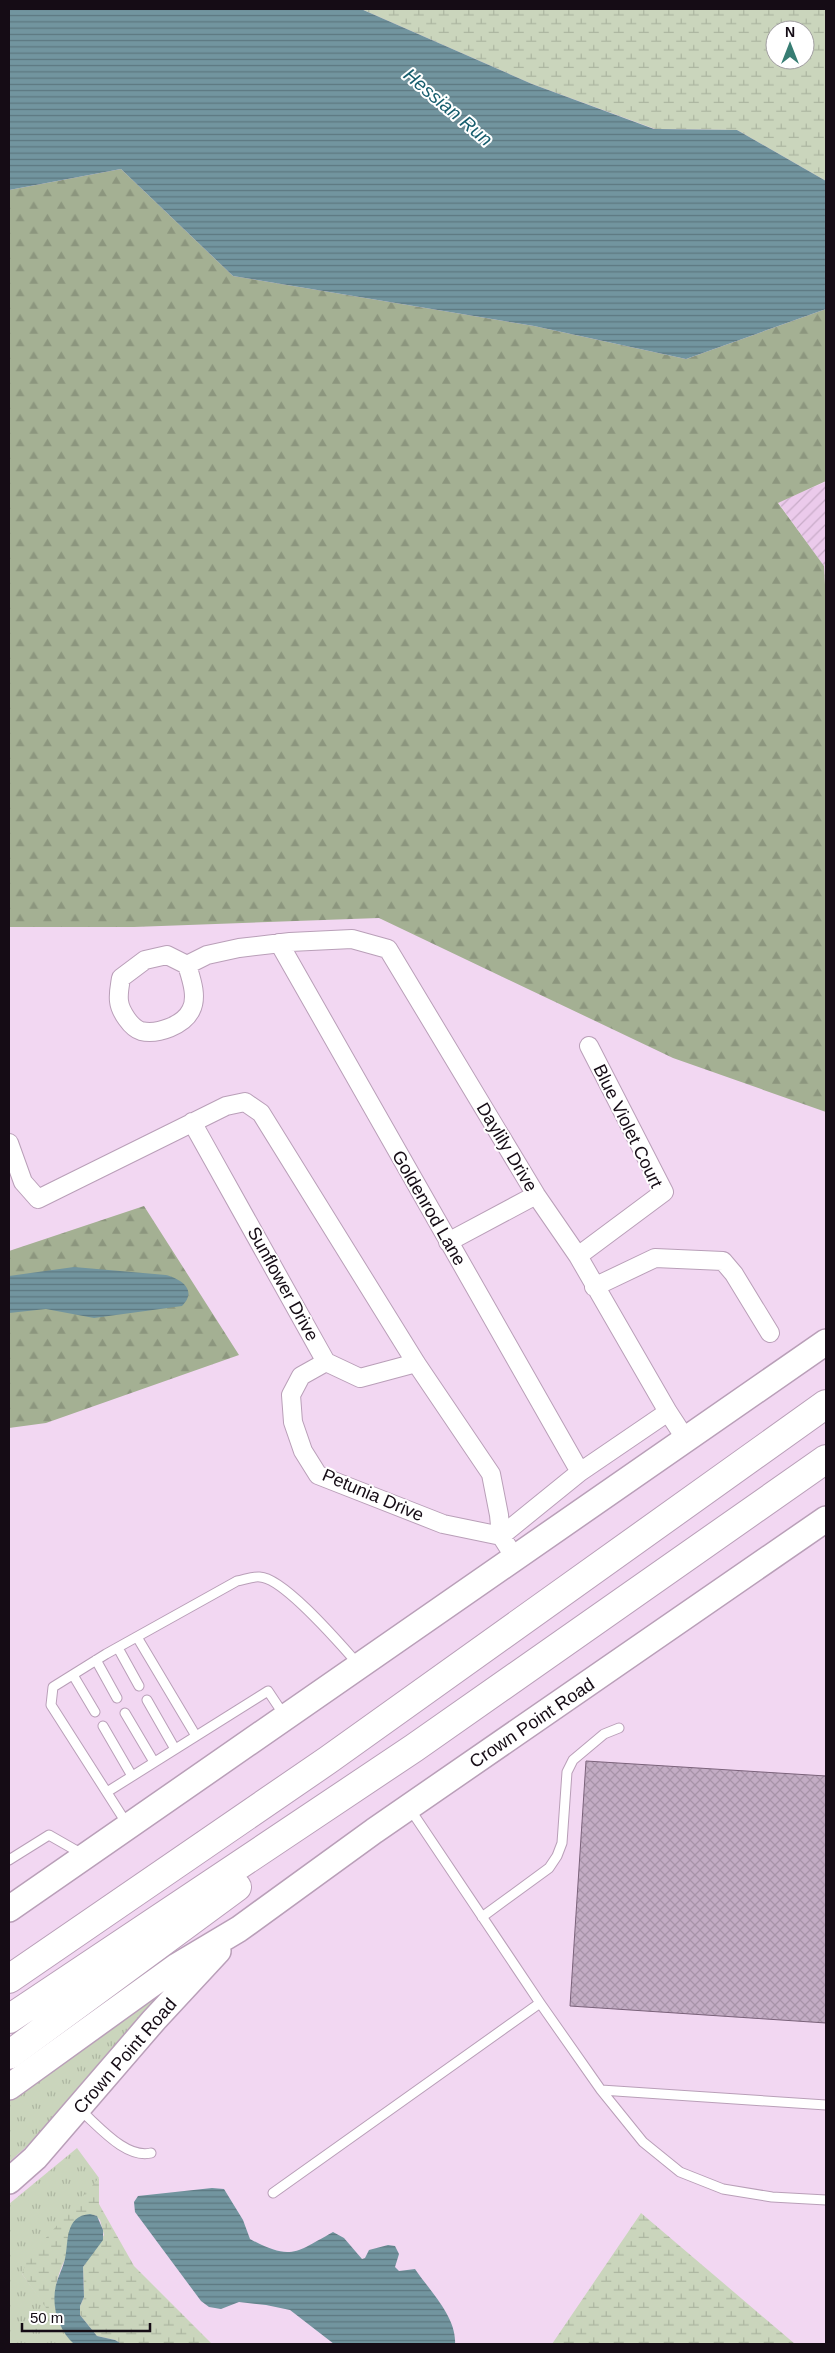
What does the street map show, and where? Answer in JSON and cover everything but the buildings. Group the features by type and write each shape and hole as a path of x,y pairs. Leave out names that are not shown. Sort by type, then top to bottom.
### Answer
{"highway":[{"path":"9,1979 328,1760 826,1404"},
{"path":"9,2019 364,1781 826,1459"},
{"path":"9,2055 277,1857 337,1817 364,1781"}],"main road":[{"path":"9,1909 821,1344"},
{"name":"Crown Point Road","path":"9,2086 177,1966 239,1929 409,1808 826,1519"},
{"name":"Crown Point Road","path":"9,2181 35,2158 154,2020 239,1929"}],"street":[{"name":"Daylily Drive","path":"187,965 206,955 239,948 279,943 352,939 388,949 536,1195 578,1256 668,1412 686,1438"},
{"name":"Goldenrod Lane","path":"279,943 580,1472"},
{"path":"167,956 187,965 193,988 192,1009 184,1022 165,1030 141,1031 128,1020 119,1002 121,978 144,960 167,956"},
{"name":"Blue Violet Court","path":"578,1256 664,1192 589,1046"},
{"path":"9,1143 23,1182 38,1199 226,1106 245,1102 261,1113 416,1363 491,1474 501,1536 515,1558"},
{"name":"Sunflower Drive","path":"192,1122 326,1362 360,1378 416,1363"},
{"path":"448,1242 536,1195"},
{"path":"594,1286 655,1258 722,1261 734,1274 770,1333"},
{"name":"Petunia Drive","path":"326,1362 302,1376 291,1395 293,1422 303,1451 318,1475 443,1524 501,1536"},
{"path":"501,1536 580,1472 668,1412"}],"lane":[{"path":"129,1826 51,1705 53,1687 96,1660 237,1581 261,1577 287,1591 328,1630 360,1666"},
{"path":"137,1637 196,1736"},
{"path":"118,1648 139,1686"},
{"path":"96,1660 117,1698"},
{"path":"73,1675 95,1712"},
{"path":"107,1792 268,1691 286,1717"},
{"path":"147,1700 175,1749"},
{"path":"125,1712 154,1762"},
{"path":"103,1726 132,1776"},
{"path":"482,1917 549,1868 557,1856 562,1843 567,1772 573,1760 604,1734 619,1728"},
{"path":"409,1808 540,2004 601,2090 643,2142 680,2172 723,2189 772,2196 826,2200"},
{"path":"9,1860 49,1835 86,1856"},
{"path":"273,2193 540,2004"},
{"path":"601,2090 826,2105"},
{"path":"79,2108 121,2145 142,2155 151,2153"}],"shaded area":[{"path":"826,482 826,603 824,566 778,502"}],"green space":[{"path":"361,9 826,9 826,181 737,130 655,129 532,84"},
{"path":"121,169 233,276 534,326 686,359 826,309 826,481 778,503 824,566 826,603 826,1112 673,1058 379,918 134,927 9,927 9,190"},
{"path":"144,1206 239,1355 46,1423 9,1428 9,1251"},
{"path":"172,1982 60,2117 9,2162 9,2099"},
{"path":"77,2148 99,2178 22,2274 74,2344 9,2344 9,2204"},
{"path":"99,2178 99,2204 134,2266 212,2344 122,2344 115,2340 97,2336 80,2315 80,2306 84,2297 83,2267 104,2235 100,2220 95,2215 68,2254 57,2281 55,2296 56,2312 61,2329 22,2274 28,2258"},
{"path":"641,2213 795,2344 552,2344"}],"water":[{"name":"Hessian Run","path":"9,9 361,9 532,84 654,129 737,130 826,181 826,309 686,359 534,326 233,276 121,169 9,190"},
{"path":"74,1267 166,1275 177,1279 186,1286 188,1290 187,1300 182,1306 94,1318 46,1309 9,1313 9,1276"},
{"path":"212,2188 224,2189 243,2220 250,2239 275,2250 293,2252 333,2232 344,2238 362,2259 365,2258 369,2250 388,2245 395,2246 399,2254 395,2267 399,2271 415,2269 447,2314 452,2324 455,2344 334,2344 290,2310 239,2302 221,2309 209,2307 201,2301 135,2212 134,2202 138,2196"},
{"path":"90,2214 97,2216 103,2230 103,2240 83,2267 84,2297 80,2306 80,2315 97,2336 115,2340 122,2344 74,2344 60,2324 55,2309 55,2293 65,2259 69,2231 76,2219"}]}
